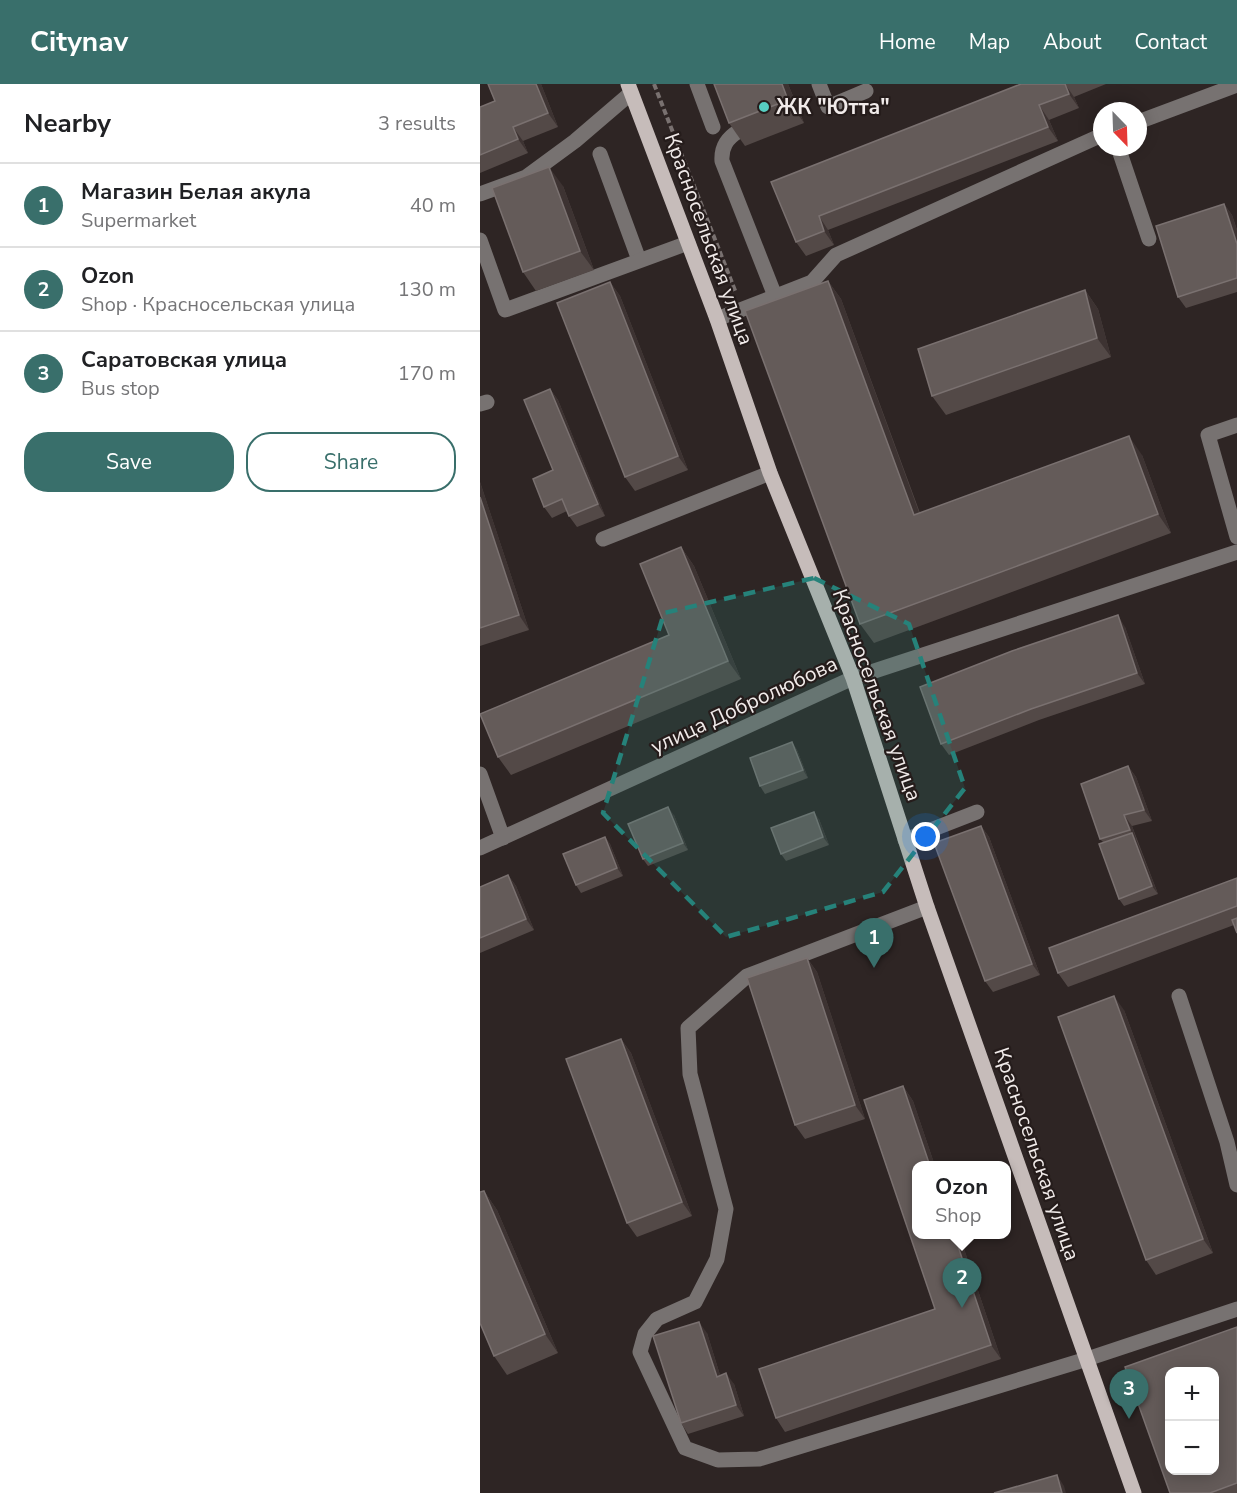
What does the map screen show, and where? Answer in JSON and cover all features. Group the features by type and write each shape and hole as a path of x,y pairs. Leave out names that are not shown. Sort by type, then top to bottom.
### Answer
{"main road":[{"name":"Красносельская улица","path":"629,88 717,319 770,473 853,678 927,907 1134,1493"}],"street":[{"path":"697,84 713,126"},
{"path":"819,84 828,106 866,91"},
{"path":"1147,119 1237,85"},
{"path":"480,194 526,177 575,141 629,88"},
{"path":"739,131 726,142 722,161 776,296"},
{"path":"717,319 812,282 836,255 1050,151 1093,138"},
{"path":"600,154 639,260"},
{"path":"1121,156 1149,239"},
{"path":"480,240 506,310 688,243"},
{"path":"1237,425 1208,435 1237,537"},
{"path":"603,538 770,473"},
{"name":"улица Добролюбова","path":"480,848 853,678 1237,552"},
{"path":"480,774 503,838"},
{"path":"905,840 976,812"},
{"path":"927,907 747,976 688,1028 690,1074 726,1209 717,1260 695,1302 657,1319 645,1334 640,1352 685,1448 718,1460 759,1459 1087,1359 1237,1309"},
{"path":"1179,996 1227,1142 1237,1185"}],"path":[{"path":"654,84 743,308"}],"highlighted area":[{"path":"814,578 909,624 965,788 883,892 726,937 603,813 664,613"}],"building":[{"path":"488,84 536,84 548,113 513,127 518,139 480,155 480,107 495,101"},
{"path":"714,84 782,84 788,100 729,123"},
{"path":"1021,84 1065,84 1069,94 1039,105 1048,127 819,216 824,231 796,242 771,182"},
{"path":"549,167 580,251 523,272 492,188"},
{"path":"1224,204 1237,244 1237,278 1178,297 1156,226"},
{"path":"828,281 914,515 1129,436 1158,514 860,624 745,311"},
{"path":"610,282 678,456 625,477 557,303"},
{"path":"1085,290 1097,338 932,396 918,349"},
{"path":"550,389 598,504 569,516 562,499 544,507 533,479 553,470 524,400"},
{"path":"480,497 519,615 480,628"},
{"path":"681,547 728,661 498,757 480,714 669,635 640,564"},
{"path":"1118,615 1137,673 1031,709 941,744 920,687 1012,651"},
{"path":"792,742 803,770 760,786 750,758"},
{"path":"1128,766 1144,810 1124,815 1130,830 1100,839 1081,784"},
{"path":"668,807 683,843 643,859 628,824"},
{"path":"814,812 823,837 781,854 771,828"},
{"path":"981,826 1032,964 985,981 934,843"},
{"path":"1132,833 1152,886 1119,899 1099,844"},
{"path":"605,837 617,868 576,885 563,854"},
{"path":"508,875 526,919 480,938 480,887"},
{"path":"1237,878 1237,906 1058,973 1049,948"},
{"path":"1237,918 1237,933 1232,920"},
{"path":"807,958 855,1105 795,1125 747,978"},
{"path":"1114,996 1203,1239 1146,1260 1058,1017"},
{"path":"621,1039 682,1202 627,1223 566,1059"},
{"path":"903,1086 928,1161 912,1161 912,1239 956,1239 991,1345 776,1418 759,1369 935,1309 864,1100"},
{"path":"484,1191 545,1334 494,1356 480,1323 480,1192"},
{"path":"699,1322 717,1377 726,1373 736,1405 681,1423 653,1336"},
{"path":"1237,1327 1237,1483 1210,1493 1170,1493 1125,1367"},
{"path":"1057,1475 1062,1493 994,1493"}],"place":[{"name":"ЖК \"Ютта\"","path":"764,107"},
{"name":"Магазин Белая акула","path":"874,968"},
{"name":"Ozon","path":"962,1308"},
{"name":"Саратовская улица","path":"1129,1419"}]}
